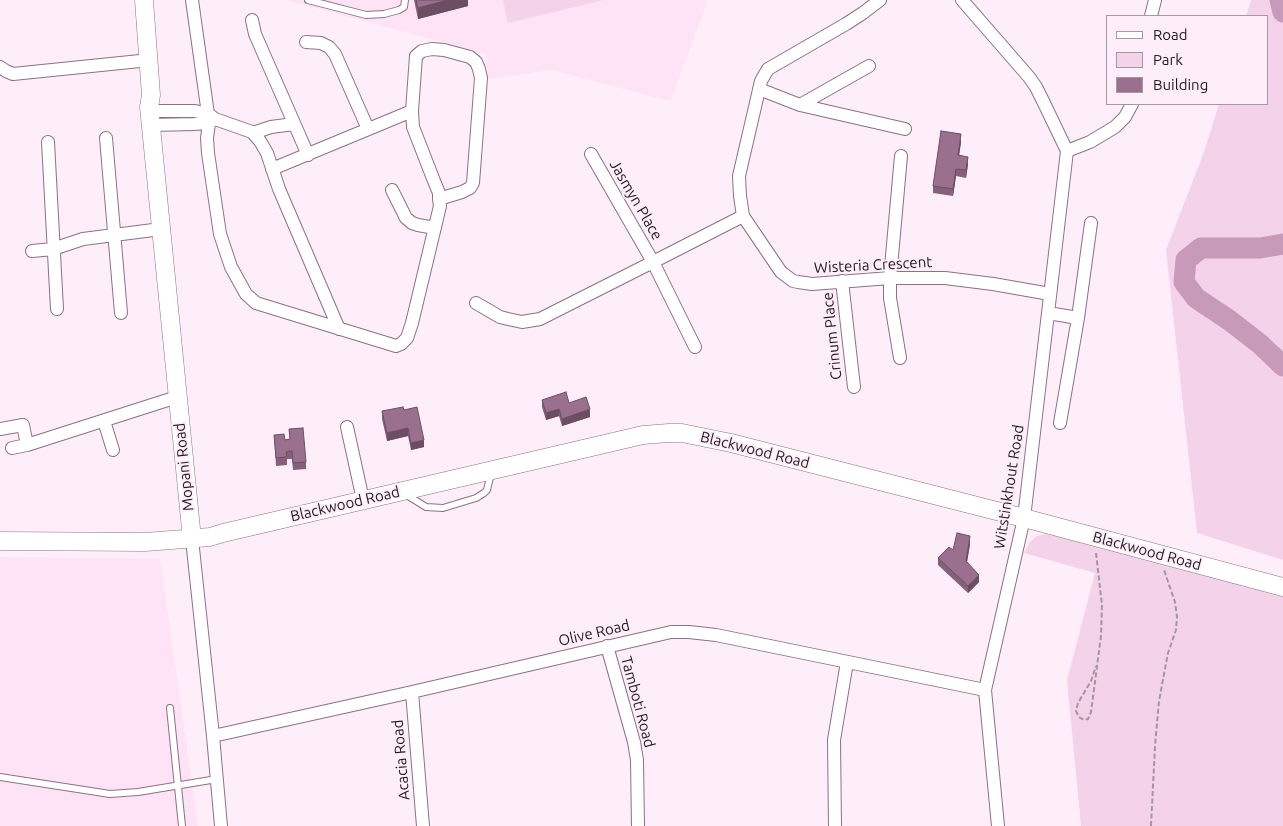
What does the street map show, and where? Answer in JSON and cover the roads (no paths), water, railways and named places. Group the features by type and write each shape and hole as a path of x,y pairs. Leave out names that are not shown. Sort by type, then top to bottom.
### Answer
{"street":[{"name":"Mopani Road","path":"135,0 140,61 145,99 150,114"},
{"name":"Mopani Road","path":"144,0 151,95 150,114 177,397 222,826"},
{"path":"192,0 211,118 208,153 220,234 231,267 246,294 256,303 396,346 407,338 440,206 434,181 413,127 412,111 416,56 422,51 432,49 444,50 470,58 476,62 481,78 473,183 470,188 462,192 439,199"},
{"name":"Wisteria Crescent","path":"880,0 846,24 768,69 761,82 739,176 743,216 781,272 793,281 806,284 890,278 945,278 1050,294"},
{"path":"962,0 1029,77 1067,151 1090,142 1115,127 1125,117 1131,105"},
{"path":"1151,15 1155,0"},
{"path":"252,20 255,34 308,155"},
{"path":"306,42 320,43 329,47 335,54 368,129"},
{"path":"0,67 13,74 140,61"},
{"path":"800,105 869,66"},
{"path":"759,90 800,105 905,129"},
{"path":"272,169 412,111"},
{"path":"150,114 194,124 211,118 253,134 260,141 267,153 279,190 339,328"},
{"path":"253,134 271,127 294,124"},
{"path":"106,138 121,313"},
{"path":"48,142 57,309"},
{"name":"Witstinkhout Road","path":"998,826 985,690 1024,518 1067,151"},
{"name":"Jasmyn Place","path":"591,154 653,262 695,347"},
{"path":"900,358 890,298 890,278 901,156"},
{"path":"392,190 406,218 418,226 435,228"},
{"path":"476,303 500,317 508,319 522,322 540,319 743,216"},
{"path":"1060,423 1078,318 1090,223"},
{"path":"32,251 53,249 74,241 161,229"},
{"name":"Crinum Place","path":"842,281 854,387"},
{"path":"1048,313 1078,318"},
{"path":"12,448 177,397"},
{"path":"104,421 113,450"},
{"path":"0,429 23,425 28,444"},
{"path":"347,427 363,500"},
{"name":"Blackwood Road","path":"0,541 135,542 214,530 223,533 643,435 682,433 731,443 1024,518 1283,587"},
{"name":"Blackwood Road","path":"0,532 191,535"},
{"name":"Olive Road","path":"213,736 671,632 716,635 985,690"},
{"name":"Tamboti Road","path":"607,646 634,742 637,760 638,826"},
{"path":"835,826 834,740 847,662"},
{"name":"Acacia Road","path":"412,692 423,826"}],"lane":[{"path":"308,0 366,16 399,10 404,7 405,0"},
{"path":"401,492 426,507 443,508 476,498 484,493 487,490 491,470"},
{"path":"170,708 182,826"},
{"path":"0,777 110,794 138,792 217,778"}],"waterway":[{"path":"1280,0 1283,12"},
{"path":"1283,244 1260,248 1201,248 1186,260 1184,282 1196,298 1260,344 1283,366"}]}
